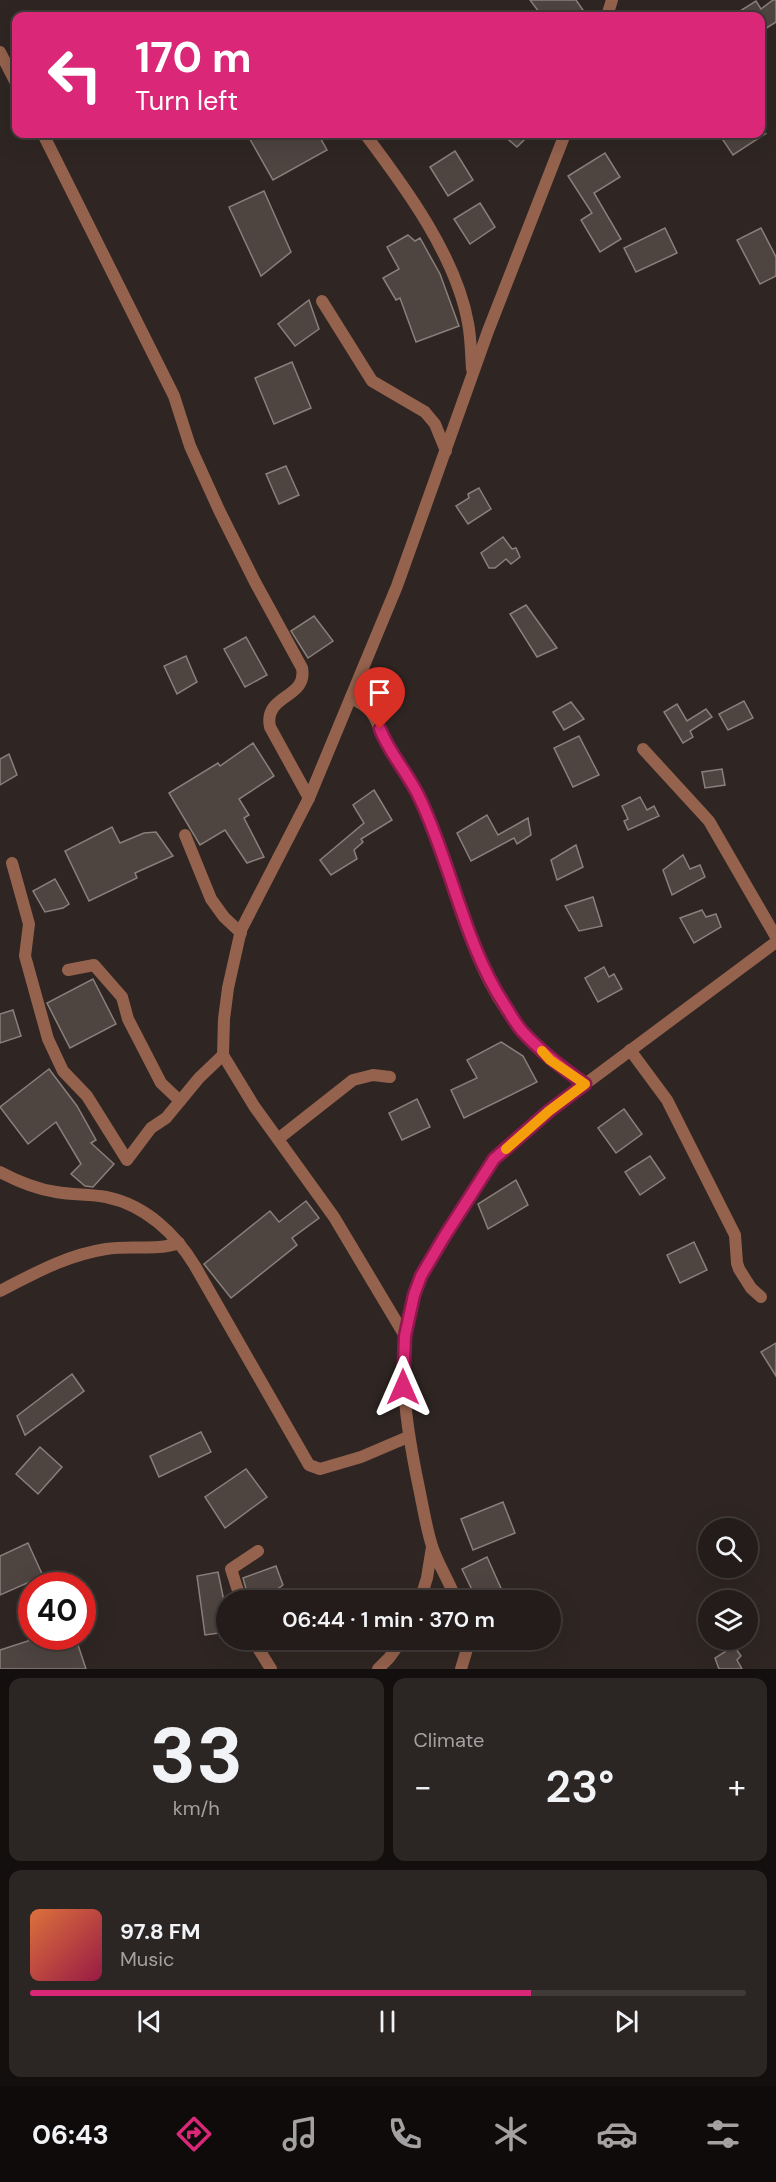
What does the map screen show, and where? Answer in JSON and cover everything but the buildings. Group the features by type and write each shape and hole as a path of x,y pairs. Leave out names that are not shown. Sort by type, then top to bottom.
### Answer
{"street":[{"path":"0,52 12,75"},
{"path":"45,138 174,396 190,446 219,510 302,668 304,677 299,687 271,709 268,718 270,727 309,798"},
{"path":"368,138 401,182 441,251 459,292 468,323 473,374"},
{"path":"405,1336 334,1217 254,1106 223,1055 228,988 241,933 309,798 397,586 473,374 563,138"},
{"path":"322,301 372,381 425,412 435,424 446,451"},
{"path":"351,698 362,704 376,717 384,740 421,799 460,910 489,982 520,1029 550,1060 585,1084"},
{"path":"643,749 709,821 730,861 776,937"},
{"path":"184,835 212,899 224,917 241,933"},
{"path":"12,863 28,924 25,956 48,1038 63,1071 87,1096 127,1160 152,1128 166,1118 199,1078 223,1055"},
{"path":"452,1590 432,1546 408,1437 403,1387 405,1336 414,1295 421,1276 494,1159 549,1111 776,942"},
{"path":"68,970 94,965 122,997 128,1019 161,1083 180,1101"},
{"path":"630,1050 667,1100 735,1235 739,1269 751,1288 761,1297"},
{"path":"278,1139 353,1080 373,1075 390,1077"},
{"path":"0,1172 33,1186 56,1192 122,1201 150,1216 180,1243 309,1465 320,1469 408,1437"},
{"path":"0,1291 50,1265 88,1252 128,1246 165,1246 180,1243"},
{"path":"423,1590 432,1546"},
{"path":"238,1590 231,1569 258,1551"},
{"path":"259,1650 271,1669"},
{"path":"378,1669 395,1650"},
{"path":"462,1669 467,1650"}],"slow traffic":[{"path":"506,1149 549,1111 585,1084 550,1060 542,1051"}],"route":[{"path":"380,729 384,740 421,799 460,910 489,982 520,1029 550,1060 585,1084 549,1111 494,1159 444,1237 421,1276 414,1295 405,1336 403,1387"}]}
